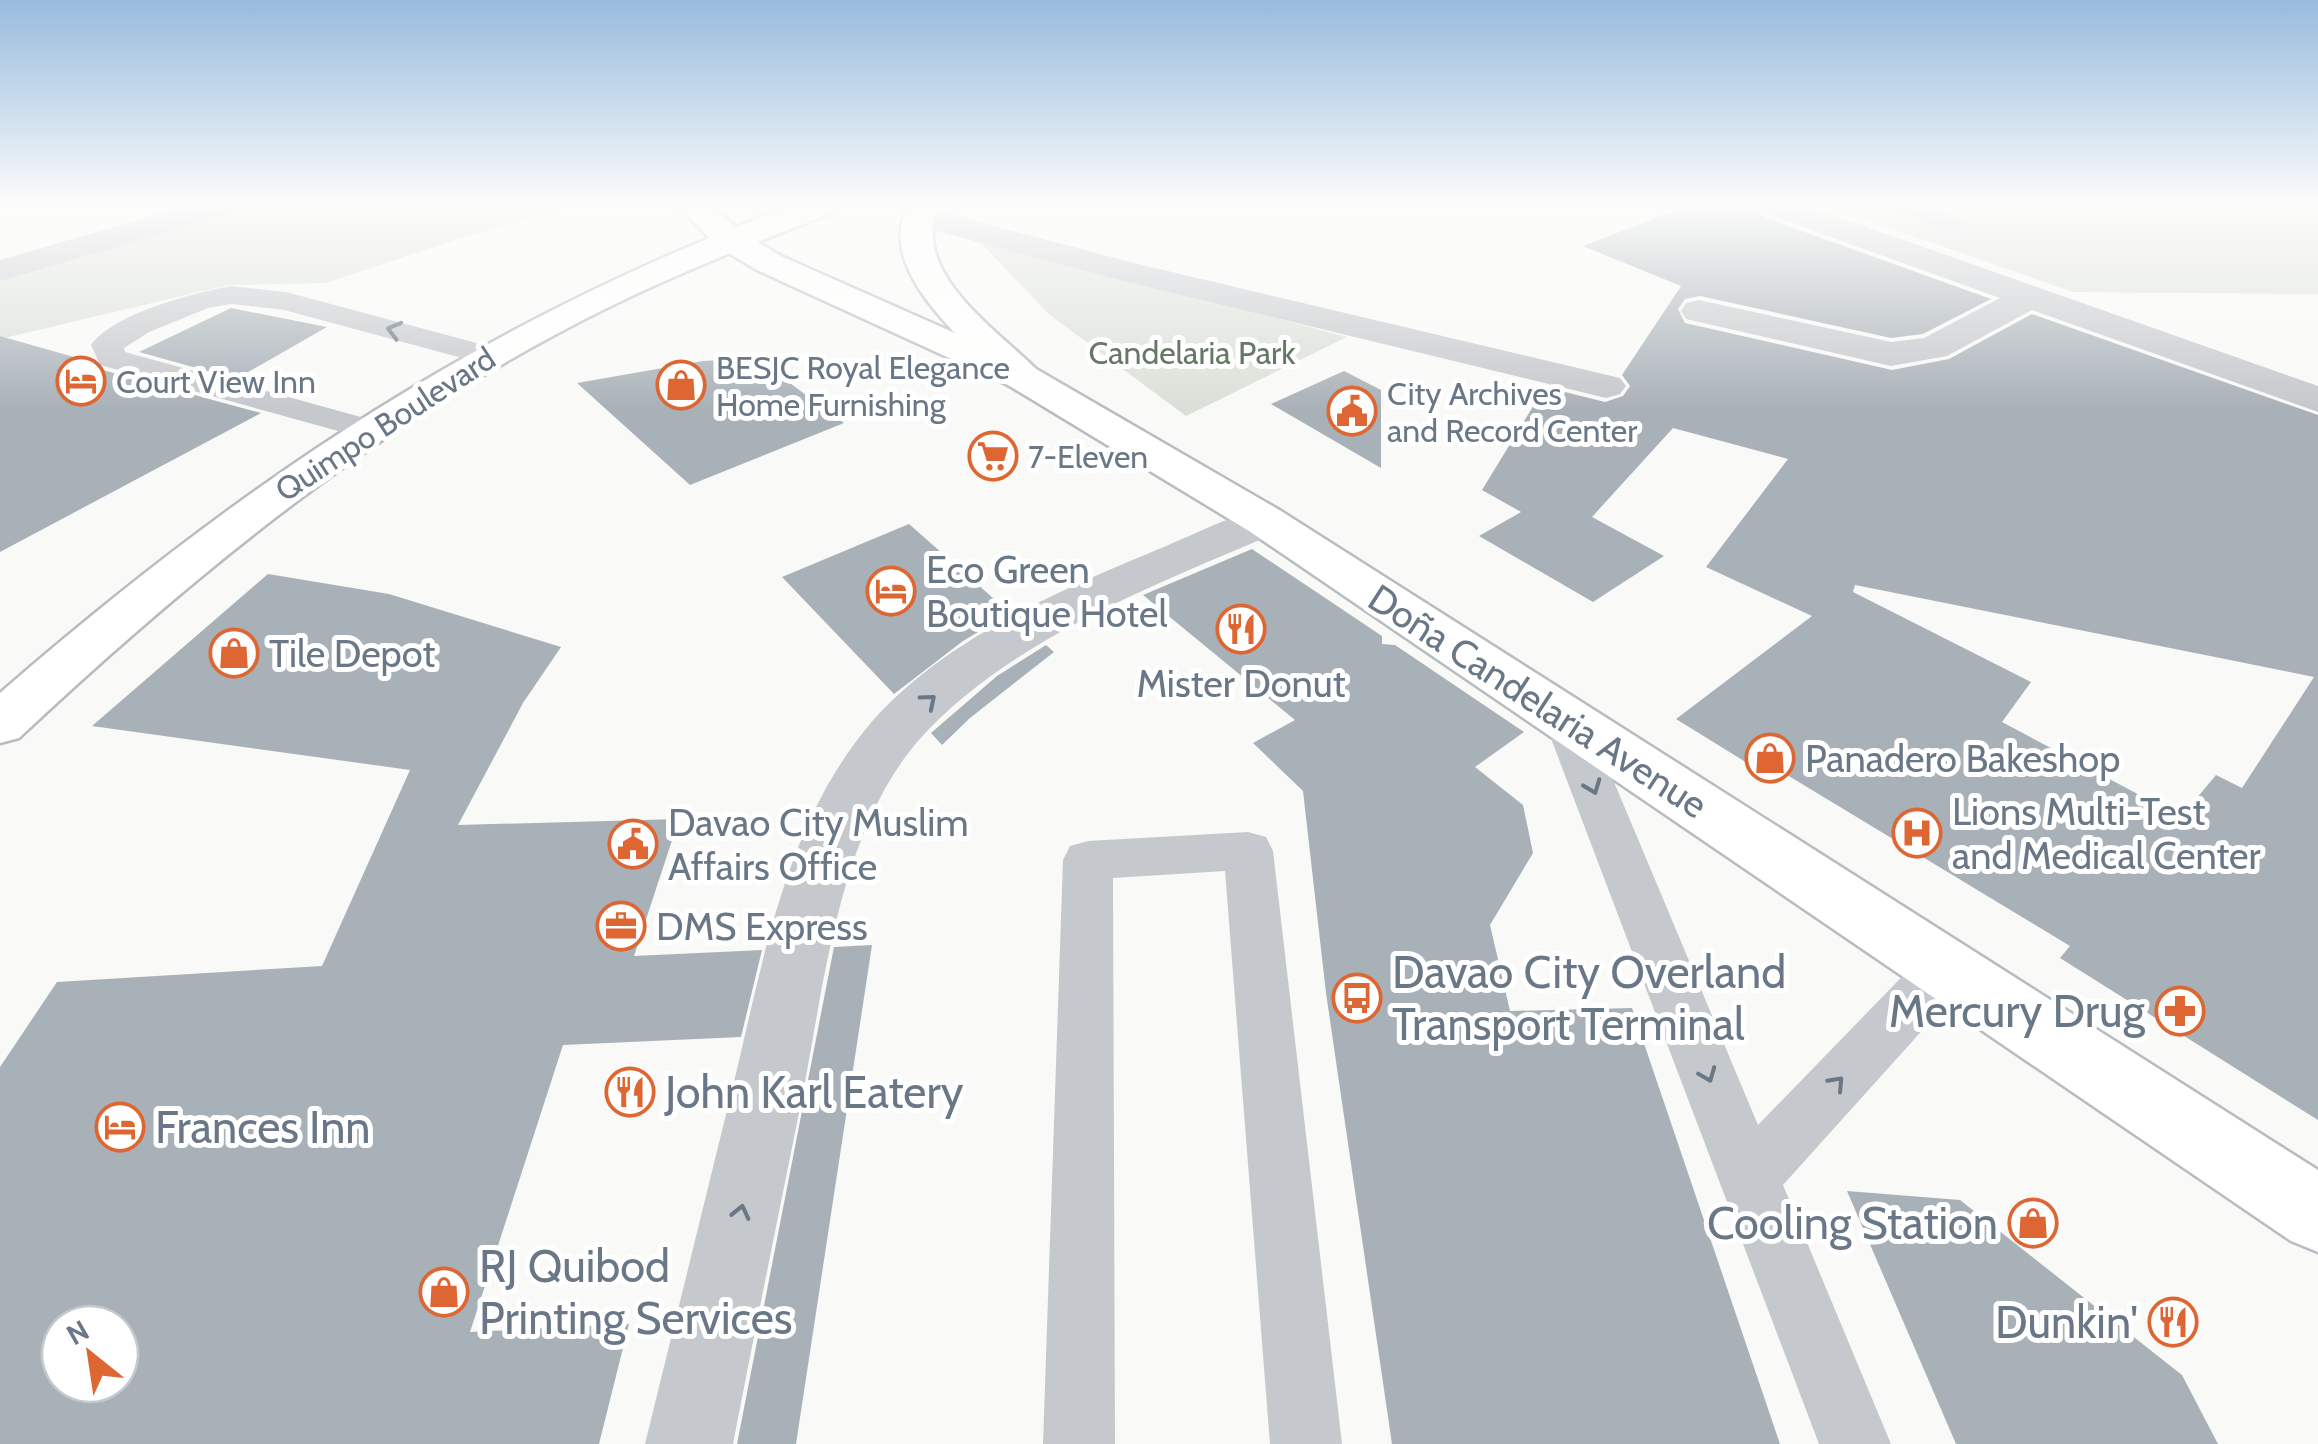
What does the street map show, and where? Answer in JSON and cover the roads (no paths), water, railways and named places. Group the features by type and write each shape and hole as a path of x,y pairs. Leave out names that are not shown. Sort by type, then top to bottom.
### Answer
{"main road":[{"name":"Quimpo Boulevard","path":"0,724 137,604 260,505 367,429 488,356 651,273"},
{"name":"Doña Candelaria Avenue","path":"791,273 1022,378 1265,521 2318,1214"},
{"path":"928,273 1022,378"}],"street":[{"path":"1140,273 1606,386"},
{"path":"1962,273 2318,400"},
{"path":"1699,311 1891,354 1934,348 2030,298"},
{"path":"690,1444 808,910 831,840 865,774 900,726 948,685 1007,645 1154,568 1265,521"}],"lane":[{"path":"367,429 111,358 106,352 108,345 138,326 200,301 231,295 286,301 488,356"},
{"path":"1566,720 1856,1444"},
{"path":"1079,1444 1088,860 1248,851 1306,1444"},
{"path":"1749,1176 1945,968"}],"place":[{"name":"Court View Inn","path":"81,381"},
{"name":"BESJC Royal Elegance Home Furnishing","path":"681,385"},
{"name":"City Archives and Record Center","path":"1352,411"},
{"name":"7-Eleven","path":"993,456"},
{"name":"Eco Green Boutique Hotel","path":"891,591"},
{"name":"Mister Donut","path":"1241,629"},
{"name":"Tile Depot","path":"234,653"},
{"name":"Panadero Bakeshop","path":"1770,758"},
{"name":"Lions Multi-Test and Medical Center","path":"1917,833"},
{"name":"Davao City Muslim Affairs Office","path":"633,844"},
{"name":"DMS Express","path":"621,926"},
{"name":"Davao City Overland Transport Terminal","path":"1357,998"},
{"name":"Mercury Drug","path":"2180,1011"},
{"name":"John Karl Eatery","path":"630,1092"},
{"name":"Frances Inn","path":"120,1127"},
{"name":"Cooling Station","path":"2033,1223"},
{"name":"RJ Quibod Printing Services","path":"444,1292"},
{"name":"Dunkin'","path":"2173,1322"}],"park label":[{"name":"Candelaria Park","path":"1192,352"}]}
